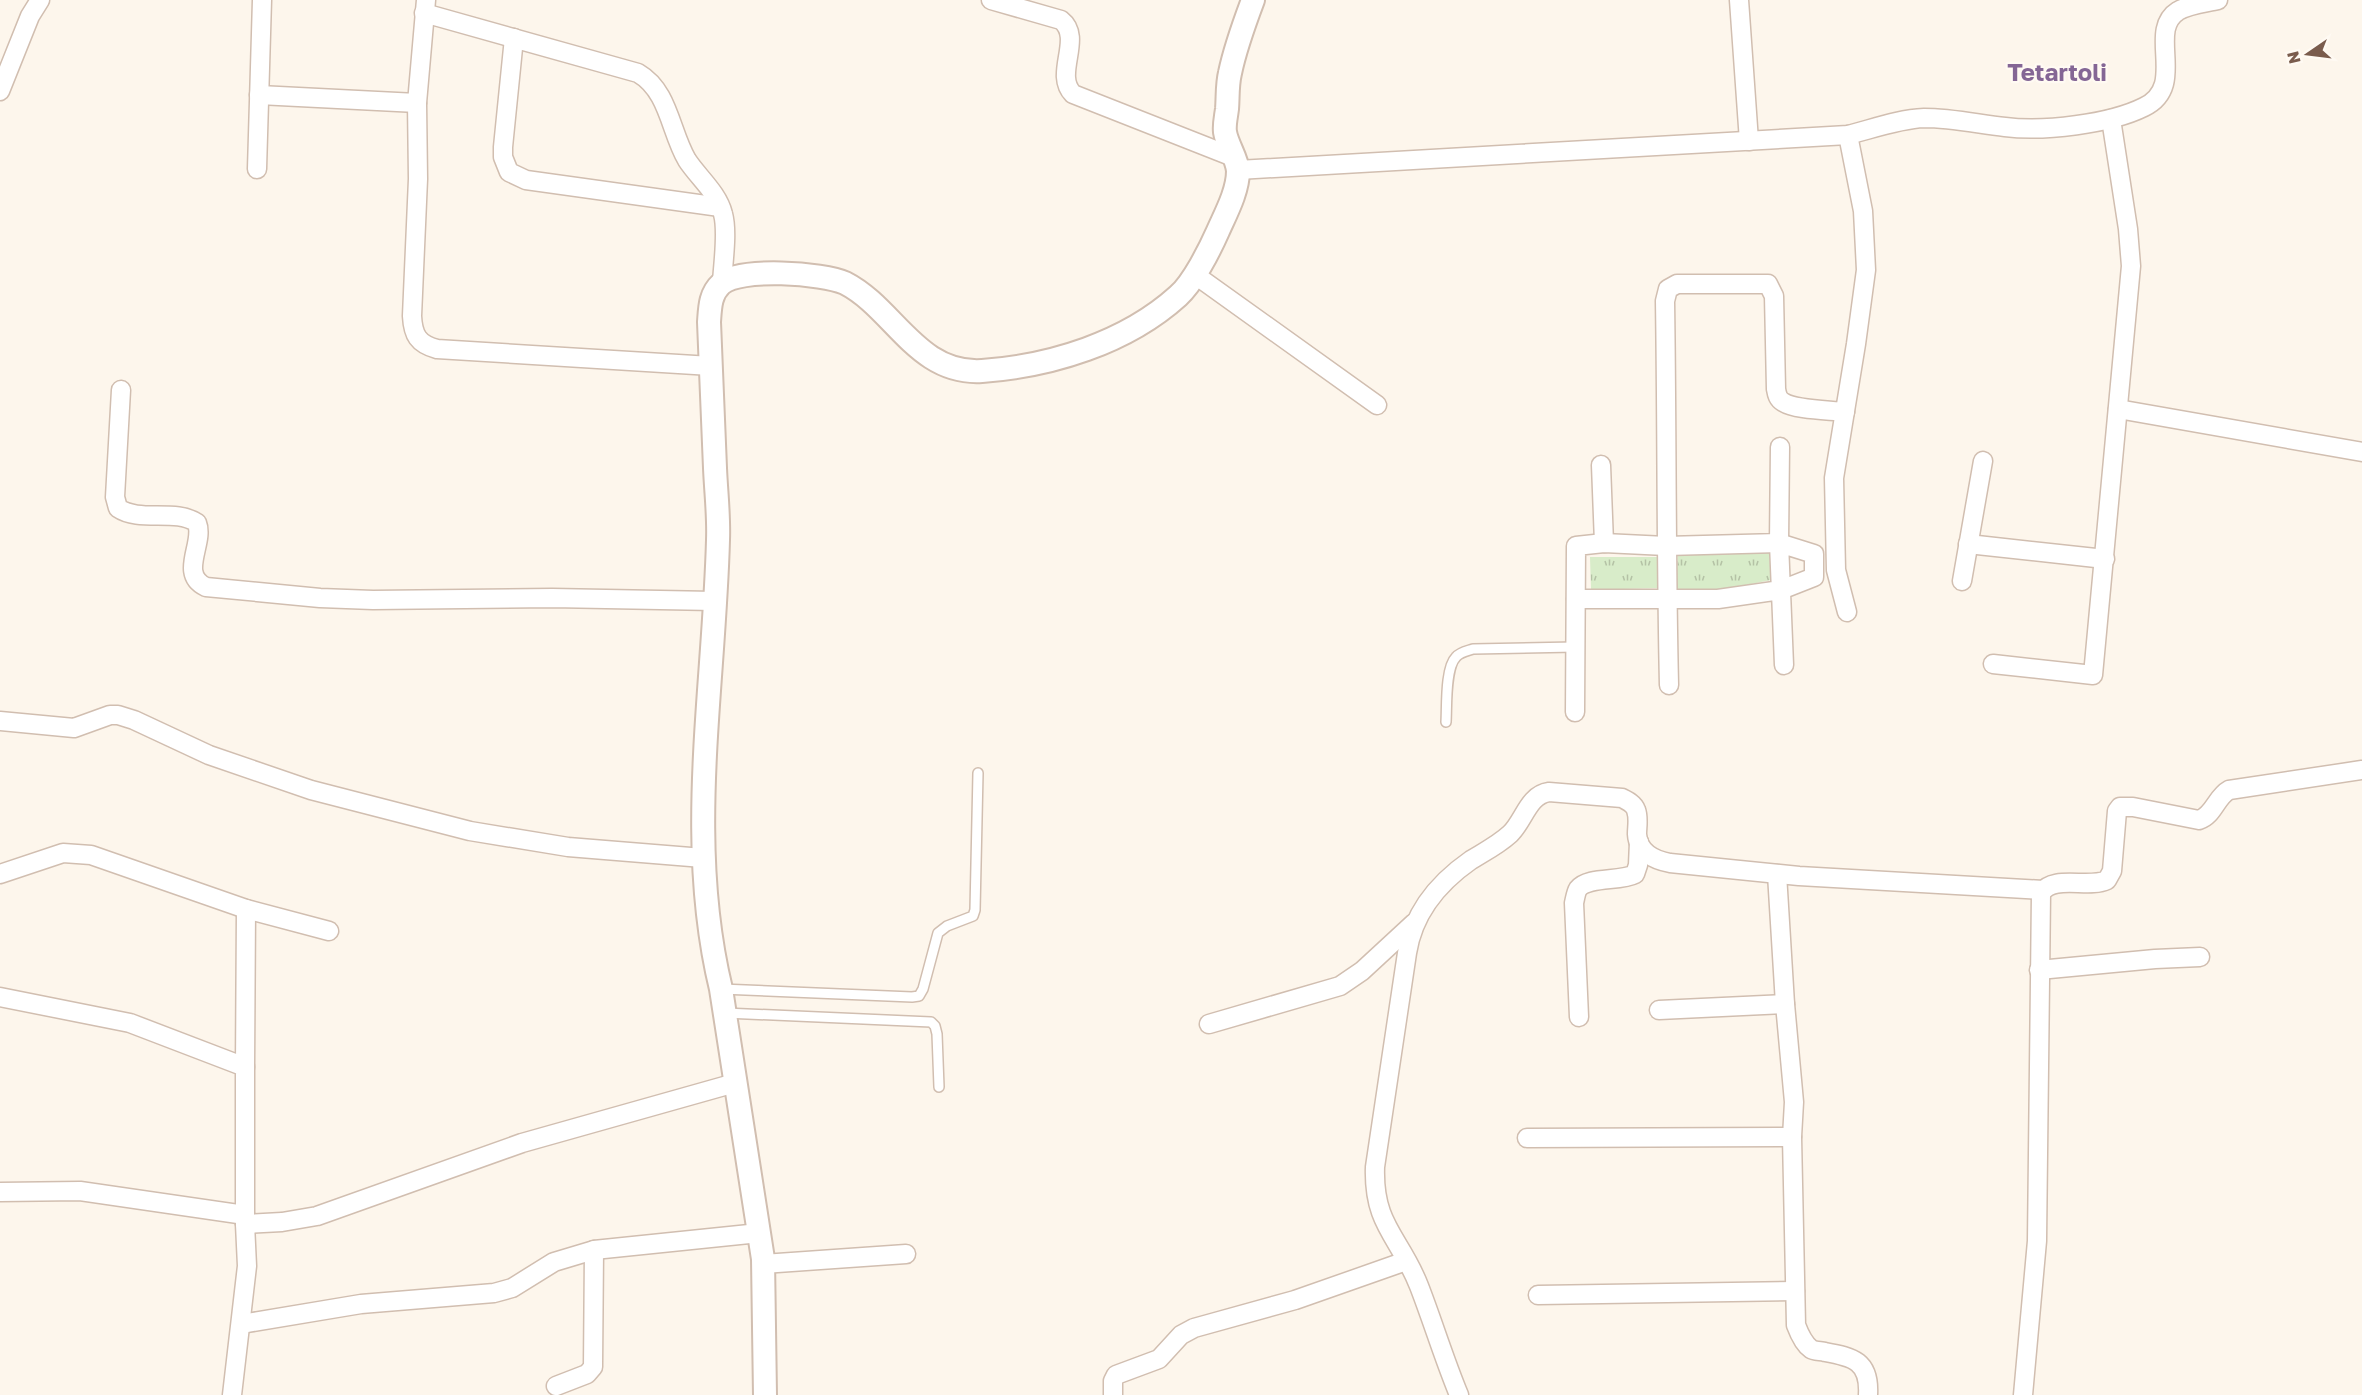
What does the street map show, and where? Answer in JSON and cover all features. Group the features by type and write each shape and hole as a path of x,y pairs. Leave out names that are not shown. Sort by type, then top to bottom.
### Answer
{"street":[{"path":"1,87 30,16 40,0"},
{"path":"256,169 262,0"},
{"path":"991,0 1065,23 1070,38 1066,79 1069,90 1073,94 1235,163 1848,135 1920,118 2030,129 2111,119 2145,107 2156,99 2163,89 2166,76 2165,40 2171,18 2186,8 2218,0"},
{"path":"765,1395 763,1264 721,989 711,948 704,891 706,723 718,539 709,322 714,293 722,283 734,277 755,274 826,277 856,290 915,345 937,362 979,371 1025,366 1073,353 1135,328 1180,295 1209,251 1230,206 1235,163 1225,133 1229,74 1253,0"},
{"path":"1738,0 1749,141"},
{"path":"711,366 437,349 425,346 418,340 413,330 412,316 418,179 417,103 425,7 514,38 638,74 650,80 662,98 687,160 720,207 724,221 722,283"},
{"path":"514,38 503,147 503,158 509,172 526,180 720,207"},
{"path":"259,95 417,103"},
{"path":"1993,664 2093,675 2131,266 2128,229 2111,119"},
{"path":"1847,612 1836,570 1834,478 1866,270 1863,211 1848,135"},
{"path":"1194,274 1377,405"},
{"path":"1669,685 1666,546 1668,456 1666,293 1671,286 1688,283 1768,284 1774,296 1778,398 1794,406 1845,412"},
{"path":"120,390 114,496 118,508 127,513 187,518 197,523 198,535 192,570 197,581 206,587 320,598 373,600 552,598 714,601"},
{"path":"2118,409 2362,452"},
{"path":"1780,447 1779,543 1784,665"},
{"path":"1962,581 1983,460"},
{"path":"1601,465 1604,543"},
{"path":"1575,712 1576,546 1604,543 1666,546 1779,543 1814,554 1814,578 1781,590 1719,599 1576,599"},
{"path":"1968,544 2105,559"},
{"path":"1814,569 1836,570"},
{"path":"0,721 74,729 110,715 118,715 134,720 209,755 311,790 470,831 568,847 703,858"},
{"path":"1639,842 1643,850 1658,861 1777,874 2043,890 2051,885 2098,883 2107,880 2112,871 2117,811 2120,807 2133,807 2199,820 2207,817 2223,794 2229,790 2362,770"},
{"path":"1209,1024 1340,986 1362,971 1414,923 1427,902 1452,875 1502,840 1519,825 1534,798 1541,793 1549,792 1622,798 1632,804 1637,812 1639,842 1638,865 1635,874 1626,878 1589,882 1578,888 1574,903 1579,1017"},
{"path":"0,874 49,856 76,853 91,855 246,909 329,931"},
{"path":"1777,874 1794,1102 1792,1137 1796,1325 1803,1339 1812,1349 1850,1357 1859,1364 1865,1371 1868,1395"},
{"path":"2023,1395 2037,1241 2040,901 2043,890"},
{"path":"232,1395 247,1266 245,1219 246,909"},
{"path":"1414,923 1401,991 1374,1187 1380,1214 1419,1285 1459,1395"},
{"path":"2039,970 2200,957"},
{"path":"0,997 130,1023 245,1067"},
{"path":"1659,1010 1785,1004"},
{"path":"0,1192 80,1191 275,1223 317,1216 522,1143 735,1083"},
{"path":"1527,1138 1792,1137"},
{"path":"241,1324 361,1304 494,1293 512,1288 554,1262 594,1250 759,1233"},
{"path":"556,1386 587,1374 593,1367 594,1250"},
{"path":"763,1264 906,1254"},
{"path":"1113,1395 1113,1381 1116,1375 1160,1359 1186,1332 1295,1300 1406,1261"},
{"path":"1538,1295 1795,1291"}],"lane":[{"path":"1446,722 1450,672 1456,657 1463,652 1473,649 1575,647"},
{"path":"721,989 919,996 923,989 938,933 947,926 973,916 975,910 978,773"},
{"path":"724,1013 931,1022 937,1034 939,1087"}],"green space":[{"path":"1769,550 1771,580 1726,589 1676,591 1678,552"},
{"path":"1590,557 1657,557 1657,588 1591,590"}],"district":[{"name":"Tetartoli","path":"2057,71"}]}
